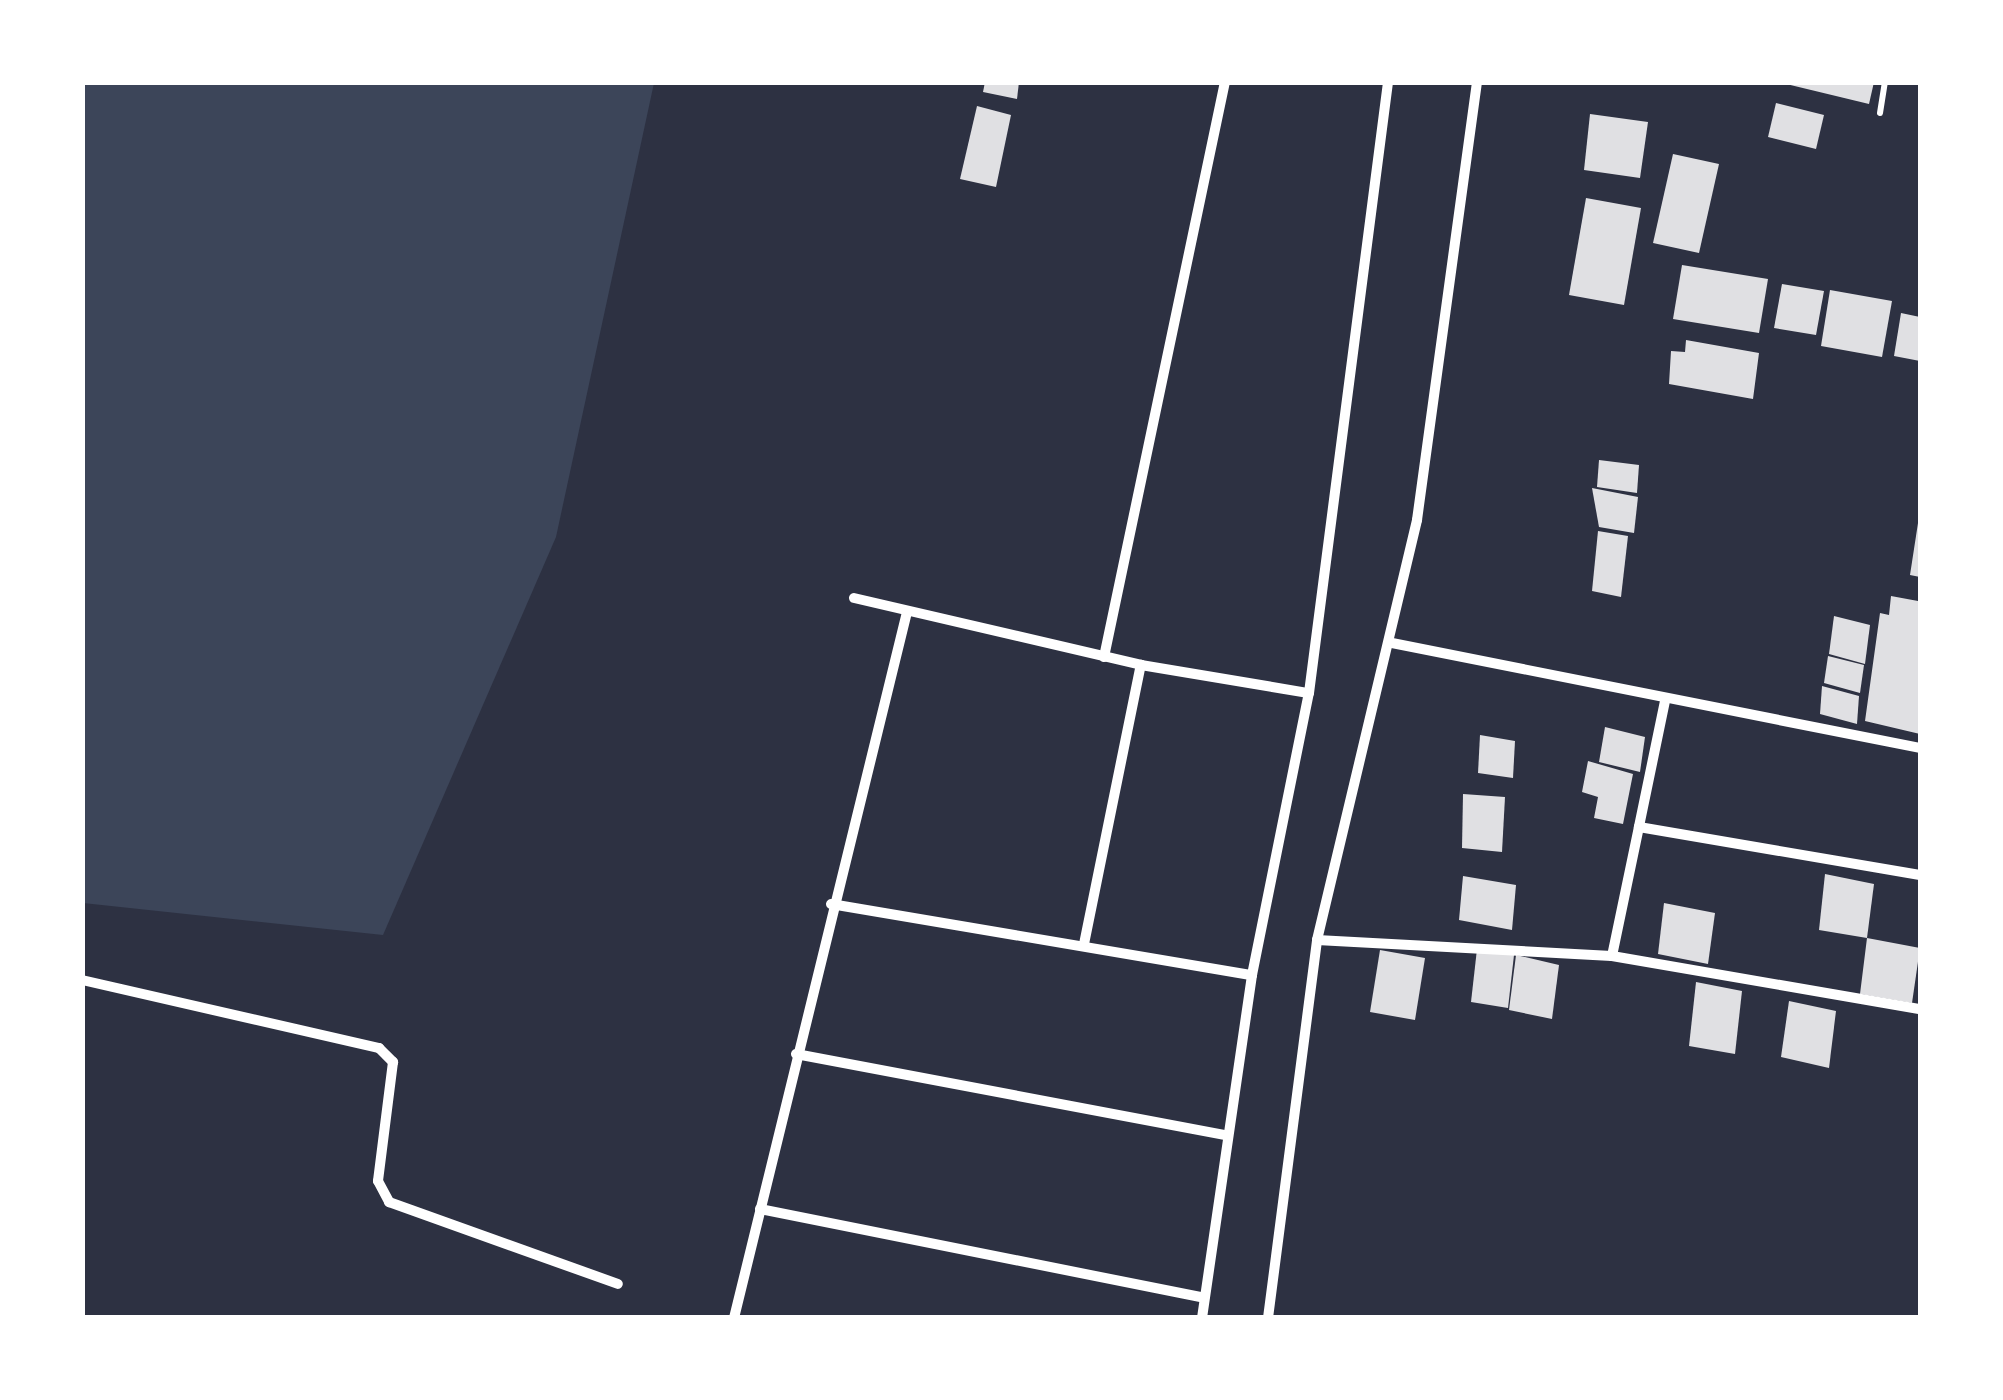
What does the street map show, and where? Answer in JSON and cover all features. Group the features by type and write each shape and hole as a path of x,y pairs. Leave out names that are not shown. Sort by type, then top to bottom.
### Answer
{"street":[{"path":"1104,657 1225,82"},
{"path":"1202,1318 1225,1135 1252,976 1310,693 1388,82"},
{"path":"1268,1318 1317,940 1392,643 1417,520 1477,82"},
{"path":"854,598 1142,665 1310,693"},
{"path":"734,1318 831,904 907,612"},
{"path":"1392,643 1664,702 1920,748"},
{"path":"1084,944 1142,665"},
{"path":"1612,956 1664,702"},
{"path":"1639,827 1920,875"},
{"path":"831,904 1084,944 1252,976"},
{"path":"1317,940 1612,956 1920,1009"},
{"path":"82,980 378,1048 394,1062 378,1181 389,1202 618,1284"},
{"path":"796,1054 1225,1135"},
{"path":"760,1209 1204,1298"}],"path":[{"path":"1880,114 1885,82"}],"shaded area":[{"path":"83,82 654,83 556,537 383,935 83,903"}],"building":[{"path":"985,82 1019,82 1017,99 983,92"},
{"path":"1778,82 1874,82 1869,104"},
{"path":"1776,103 1824,115 1816,149 1768,137"},
{"path":"977,106 1011,115 996,187 960,179"},
{"path":"1590,114 1648,122 1640,178 1584,170"},
{"path":"1673,154 1719,164 1699,253 1653,243"},
{"path":"1586,198 1641,208 1624,305 1569,295"},
{"path":"1682,265 1768,279 1759,333 1673,319"},
{"path":"1782,284 1824,291 1816,335 1774,328"},
{"path":"1830,290 1892,301 1882,357 1821,346"},
{"path":"1901,313 1920,317 1920,361 1894,356"},
{"path":"1686,340 1759,353 1753,399 1669,384 1671,351 1685,352"},
{"path":"1599,460 1639,465 1637,493 1597,487"},
{"path":"1592,488 1638,497 1634,533 1599,527"},
{"path":"1920,510 1920,577 1910,575"},
{"path":"1598,531 1628,536 1621,597 1592,591"},
{"path":"1891,596 1918,601 1920,734 1865,721 1880,613 1889,615"},
{"path":"1834,616 1870,625 1865,664 1829,654"},
{"path":"1828,656 1864,665 1860,693 1824,683"},
{"path":"1822,686 1859,696 1857,724 1820,714"},
{"path":"1605,727 1645,737 1640,772 1599,762"},
{"path":"1480,735 1515,741 1513,778 1478,773"},
{"path":"1588,761 1633,774 1623,824 1594,818 1598,797 1582,792"},
{"path":"1463,794 1505,797 1502,852 1462,848"},
{"path":"1825,874 1874,884 1867,938 1819,930"},
{"path":"1463,876 1516,885 1512,930 1459,920"},
{"path":"1664,903 1715,913 1708,964 1658,954"},
{"path":"1867,938 1920,948 1912,1003 1860,994"},
{"path":"1477,949 1514,955 1508,1008 1471,1002"},
{"path":"1380,950 1425,958 1415,1020 1370,1012"},
{"path":"1516,955 1559,965 1552,1019 1509,1010"},
{"path":"1696,982 1742,991 1735,1054 1689,1046"},
{"path":"1789,1001 1836,1011 1829,1068 1781,1057"}]}
